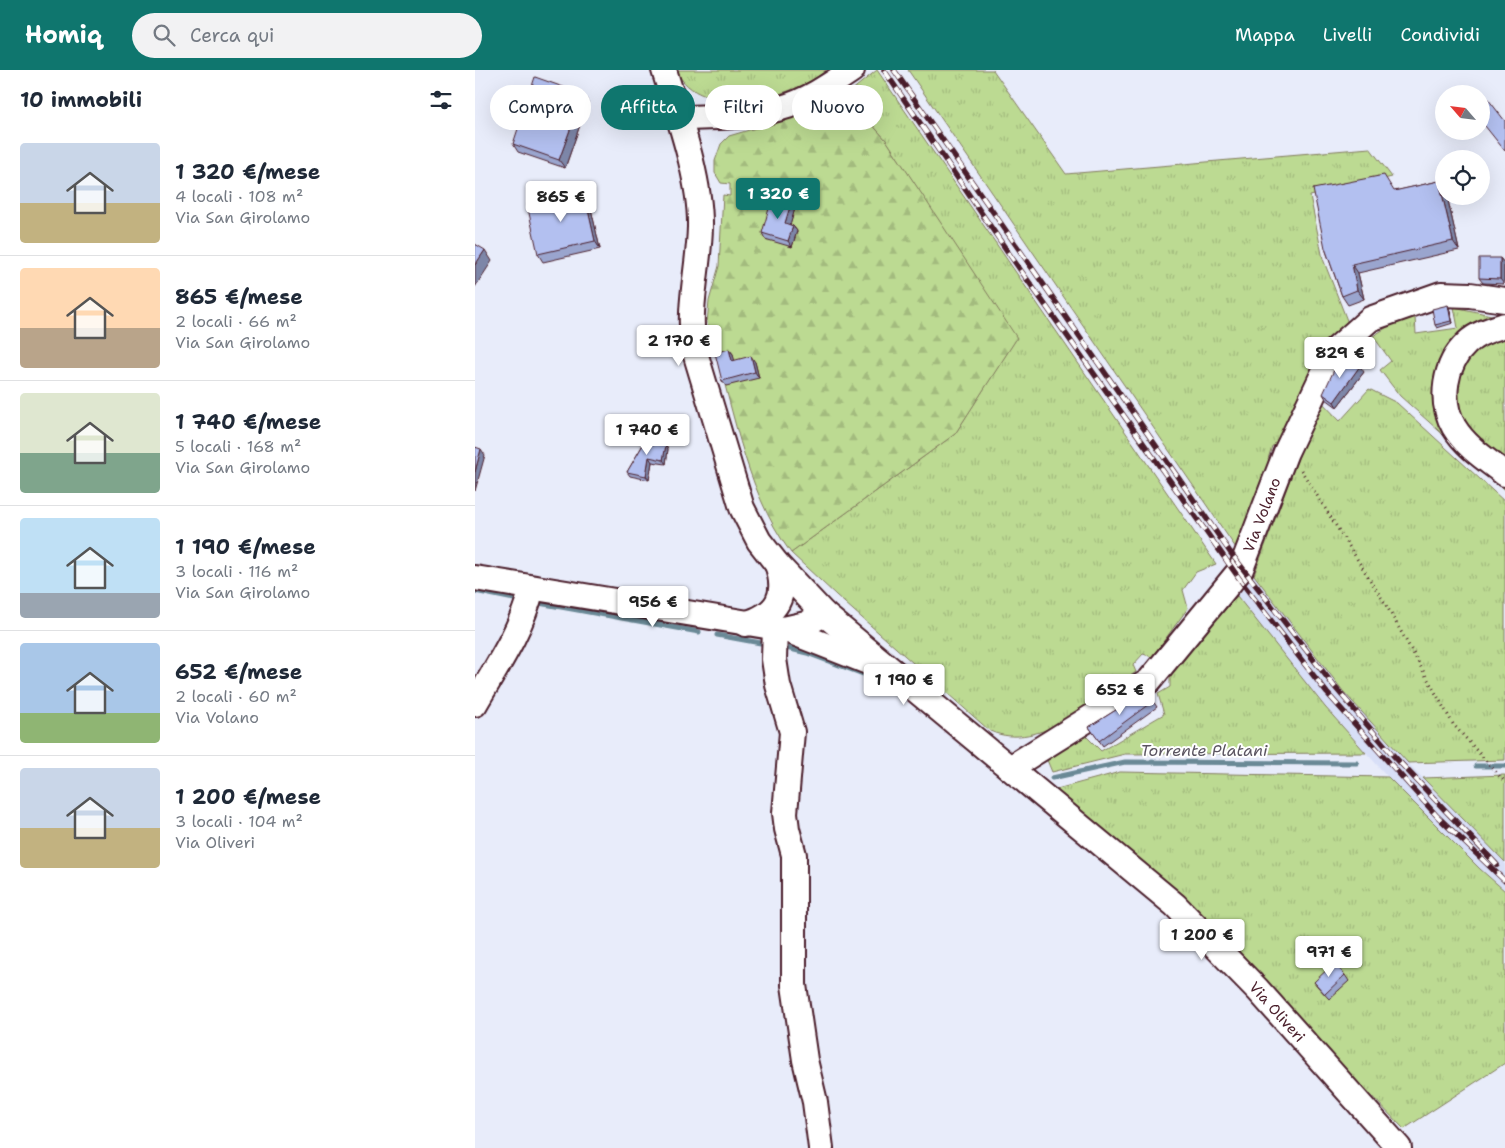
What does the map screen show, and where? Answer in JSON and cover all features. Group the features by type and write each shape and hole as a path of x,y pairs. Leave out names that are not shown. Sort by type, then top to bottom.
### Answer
{"street":[{"name":"Via Oliveri","path":"664,70 668,85"},
{"path":"695,117 739,116 782,108 819,92 852,70"},
{"name":"Via Oliveri","path":"681,130 697,192 700,226 691,313 694,349 742,508 759,541 777,564 824,614 1175,905 1258,990 1399,1148"},
{"name":"Via Volano","path":"1010,768 1149,681 1241,569 1286,452 1334,351 1370,320 1441,294 1470,294 1505,300"},
{"path":"1505,326 1485,332 1467,342 1455,356 1445,389 1446,409 1455,428 1471,449 1505,474"},
{"path":"745,624 760,619 770,612 778,602 782,590 782,579 777,564"},
{"path":"475,578 780,629 895,673"},
{"path":"475,704 516,634 526,611 532,588"},
{"path":"780,629 805,624 824,614"},
{"path":"780,629 774,659 778,685 792,732 785,813 794,855 794,985 805,1060 815,1102 821,1148"}],"path":[{"path":"1305,475 1386,605 1453,724 1504,782"}],"shaded area":[{"path":"1254,575 1343,691 1408,763 1505,862 1505,891 1480,869 1388,777 1325,707 1282,654 1237,596"}],"green space":[{"path":"676,70 826,70 811,80 800,85 792,85 792,89 782,92 782,85 705,85 705,96 695,90 695,85 687,85"},
{"path":"877,70 1216,564 1196,572 1183,590 1188,608 1152,657 1143,654 1133,665 1136,672 1067,720 1048,729 1028,735 1009,736 990,731 791,553 955,434 1016,339 886,140 877,130 883,130 883,85 858,85"},
{"path":"908,70 993,70 1066,174 1370,148 1392,177 1310,196 1323,259 1348,323 1315,366 1293,411 1280,446 1272,446 1268,459 1272,464 1238,551"},
{"path":"792,117 792,130 877,130 886,140 1017,338 955,434 791,553 774,527 750,471 740,442 707,323 709,301 719,266 723,195 730,196 730,184 721,183 715,173 715,161 721,144 729,136 749,130 782,130 782,120"},
{"path":"1454,307 1505,318 1505,490 1400,396 1380,370 1391,361 1373,336 1389,326 1415,317 1416,334 1458,328"},
{"path":"1369,389 1397,403 1505,502 1505,760 1408,763 1343,691 1254,575 1320,400 1340,421"},
{"path":"1237,596 1325,707 1366,753 1125,754 1052,772 1047,760 1084,734 1101,751 1164,714 1158,694 1170,687 1170,672"},
{"path":"1120,772 1388,777 1480,869 1505,891 1505,1063 1404,1129 1264,986 1053,790"},
{"path":"1505,775 1505,862 1423,778"}],"building":[{"path":"535,77 558,85 532,85"},
{"path":"1490,102 1505,121 1505,151 1490,132"},
{"path":"518,130 570,130 559,160 513,144"},
{"path":"1384,175 1394,191 1435,182 1435,205 1445,205 1453,241 1352,264 1357,290 1342,296 1325,248 1313,189"},
{"path":"584,192 595,241 538,254 527,204"},
{"path":"772,198 792,200 785,223 793,226 788,241 762,233"},
{"path":"475,244 485,250 475,265"},
{"path":"1479,258 1500,258 1500,279 1479,278"},
{"path":"1448,305 1451,321 1435,325 1432,309"},
{"path":"729,349 732,361 751,356 755,372 722,381 715,353"},
{"path":"1351,359 1360,366 1334,402 1323,394 1334,370"},
{"path":"654,426 652,444 666,445 663,460 649,457 646,476 627,472"},
{"path":"475,447 481,449 475,472"},
{"path":"1146,691 1153,701 1099,741 1089,727"},
{"path":"1334,963 1345,975 1325,994 1314,982"}],"waterway":[{"name":"Torrente Platani","path":"475,591 519,600"},
{"name":"Torrente Platani","path":"539,603 699,632"},
{"name":"Torrente Platani","path":"717,635 766,644"},
{"name":"Torrente Platani","path":"782,647 807,653 895,686"},
{"name":"Torrente Platani","path":"1052,778 1125,762 1357,763"},
{"name":"Torrente Platani","path":"1476,766 1505,766"}],"railway":[{"path":"884,70 1012,258 1246,588 1327,693 1437,816 1505,881"},
{"path":"894,70 1230,552 1334,686 1393,755 1497,865"}]}
